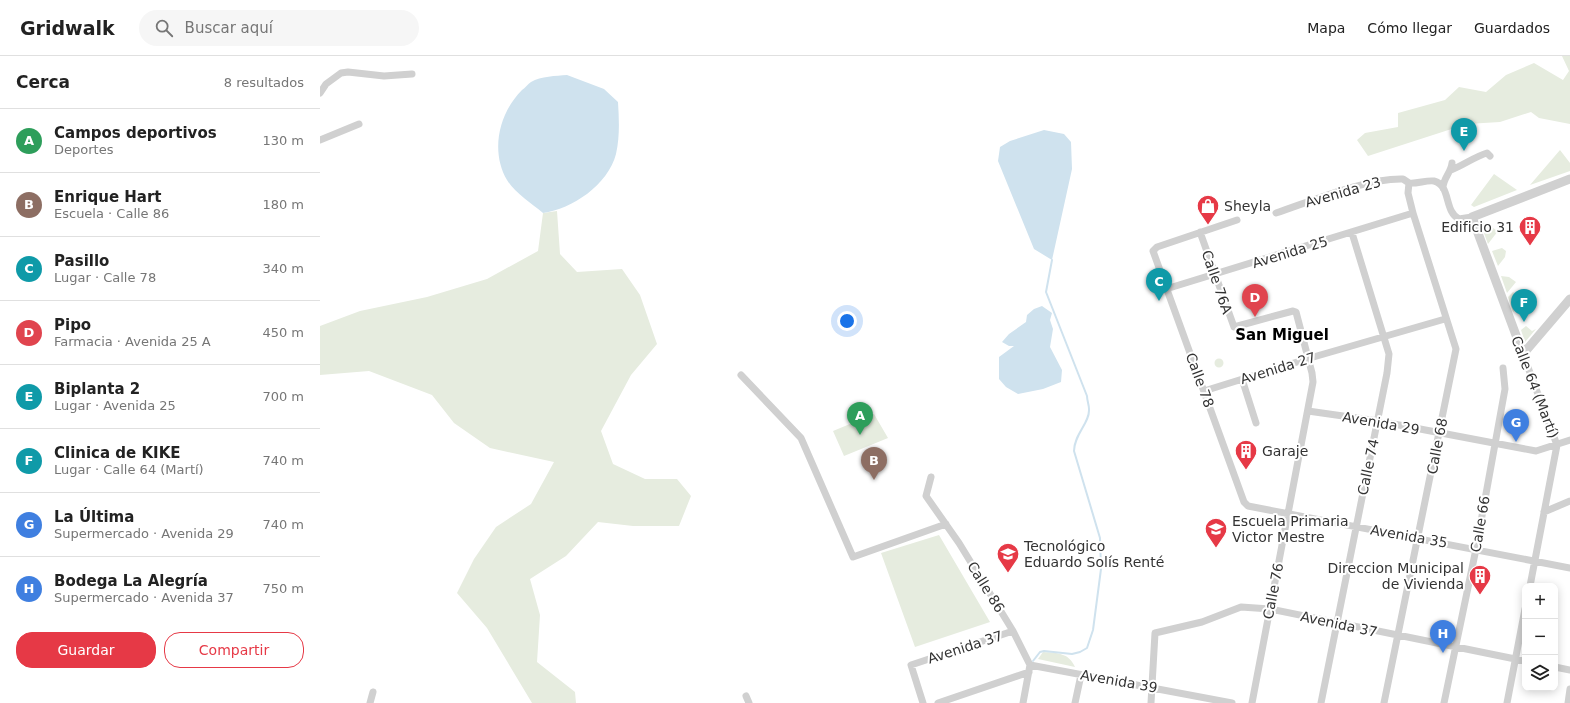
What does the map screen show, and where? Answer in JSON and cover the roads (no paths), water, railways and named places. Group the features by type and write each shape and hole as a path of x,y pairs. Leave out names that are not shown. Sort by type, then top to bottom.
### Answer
{"street":[{"path":"320,93 326,84 341,73 348,72 384,76 412,74"},
{"path":"320,140 359,124"},
{"path":"1490,156 1487,153 1464,165 1452,167 1443,181 1443,188 1451,214 1459,219 1472,217 1570,179"},
{"name":"Avenida 23","path":"1276,213 1352,188 1385,180 1403,179 1409,184"},
{"path":"1409,184 1432,181 1437,182 1443,188"},
{"name":"Calle 68","path":"1384,703 1419,538 1456,349 1413,213 1408,194 1409,184"},
{"name":"Avenida 25","path":"1166,290 1413,213"},
{"name":"Calle 64 (Martí)","path":"1472,217 1557,445 1531,583"},
{"path":"1200,232 1237,220"},
{"name":"Calle 78","path":"1200,232 1154,248 1153,254 1244,502 1248,506"},
{"name":"Calle 76A","path":"1200,232 1234,327 1239,327 1293,311 1297,314"},
{"name":"Calle 74","path":"1321,703 1378,421 1389,354 1352,233"},
{"path":"1523,354 1570,299"},
{"name":"Calle 76","path":"1252,703 1313,382 1310,358 1297,314"},
{"name":"Avenida 27","path":"1204,392 1384,335 1445,318"},
{"name":"Calle 66","path":"1444,703 1476,549 1505,389 1503,368"},
{"path":"741,376 801,438 853,557 946,524"},
{"path":"1242,379 1256,423"},
{"name":"Avenida 29","path":"1308,411 1378,421 1538,451 1570,440"},
{"name":"Calle 86","path":"930,477 926,496 946,524 1013,631 1030,665"},
{"path":"1544,512 1570,501"},
{"name":"Avenida 35","path":"1248,506 1535,560 1570,568"},
{"name":"Avenida 37","path":"1152,687 1155,633 1202,622 1241,607 1270,609 1522,660"},
{"path":"1507,703 1523,619"},
{"name":"Avenida 37","path":"923,703 911,665 1013,631"},
{"path":"1023,703 1030,665"},
{"name":"Avenida 39","path":"1030,665 1232,703"},
{"path":"1558,668 1570,670"},
{"path":"939,703 1029,672"},
{"path":"1075,703 1081,675"},
{"path":"1151,703 1152,687"},
{"path":"1568,703 1570,689"},
{"path":"370,703 373,692"}],"water":[{"path":"567,75 604,89 618,102 619,128 616,154 612,165 605,176 587,194 566,206 554,211 543,213 519,194 507,180 499,157 498,145 500,133 503,121 514,99 530,83 544,77"},
{"path":"1044,130 1064,134 1071,142 1072,169 1052,260 1034,249 998,161 1000,147 1010,141"},
{"path":"1042,306 1052,313 1050,320 1053,329 1050,347 1062,370 1061,382 1043,389 1018,394 1006,387 999,379 999,357 1014,346 1009,346 1002,342 1009,334 1026,322 1027,315 1034,309"}],"waterway":[{"path":"1033,661 1040,652 1044,651 1072,654 1087,648 1093,630 1101,569 1100,538 1074,451 1076,439 1089,414 1089,406 1087,396 1046,292 1052,260"}],"place":[{"name":"Biplanta 2","path":"1464,151"},
{"name":"Sheyla","path":"1208,226"},
{"name":"Edificio 31","path":"1530,246"},
{"name":"Pasillo","path":"1159,301"},
{"name":"Pipo","path":"1255,317"},
{"name":"Clinica de KIKE","path":"1524,322"},
{"name":"Campos deportivos","path":"860,435"},
{"name":"La Última","path":"1516,442"},
{"name":"Garaje","path":"1246,470"},
{"name":"Enrique Hart","path":"874,480"},
{"name":"Escuela Primaria Victor Mestre","path":"1216,548"},
{"name":"Tecnológico Eduardo Solís Renté","path":"1008,574"},
{"name":"Direccion Municipal de Vivienda","path":"1480,596"},
{"name":"Bodega La Alegría","path":"1443,653"}],"district":[{"name":"San Miguel","path":"1282,335"}]}
